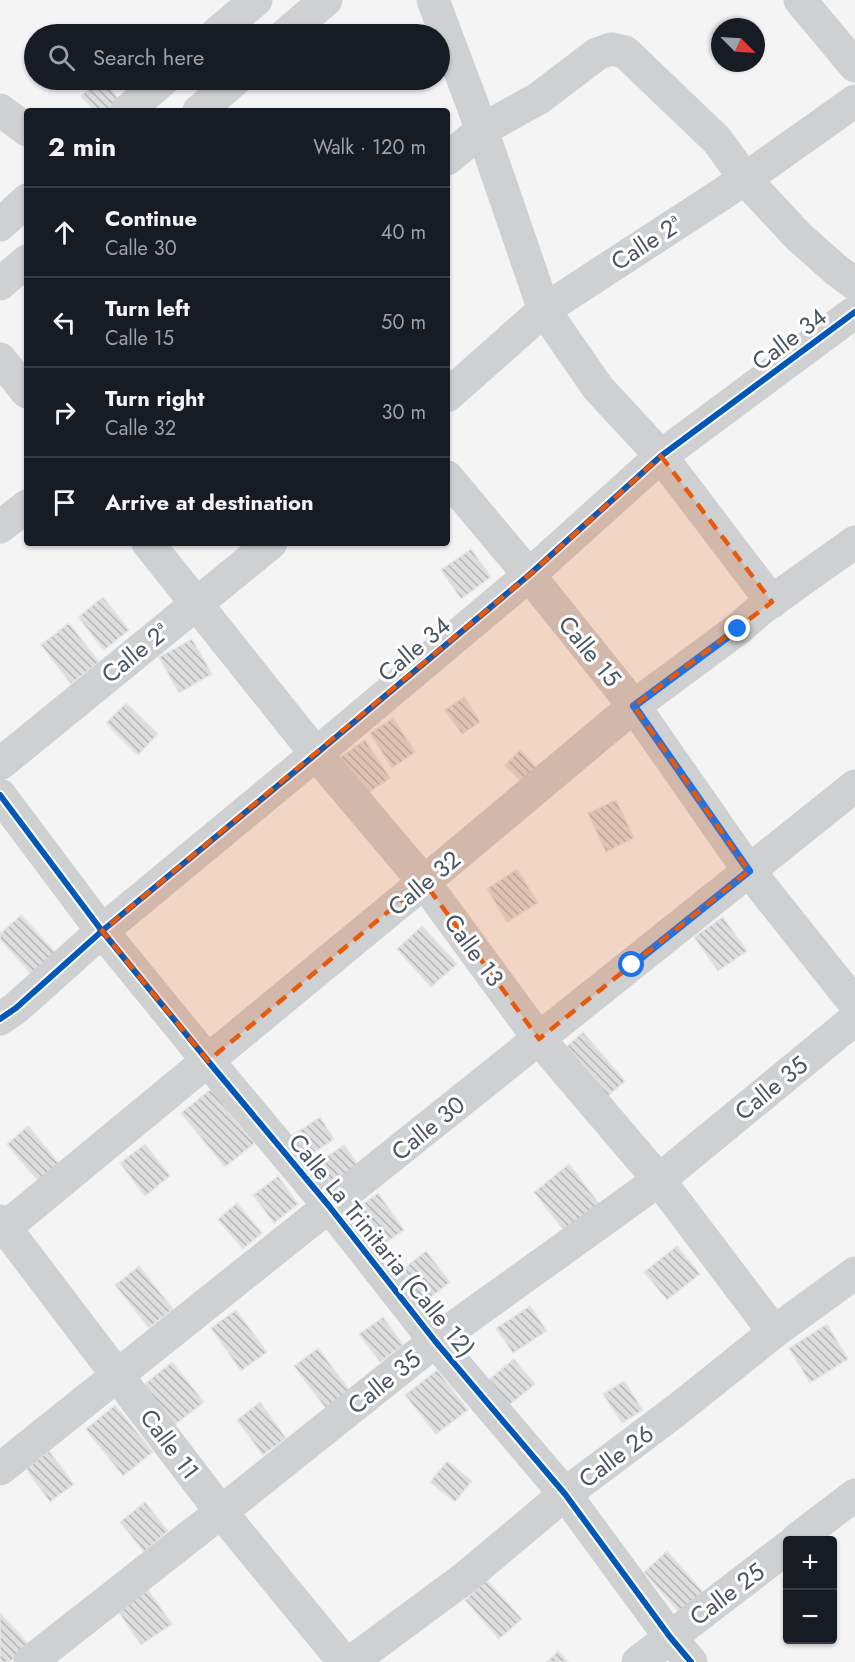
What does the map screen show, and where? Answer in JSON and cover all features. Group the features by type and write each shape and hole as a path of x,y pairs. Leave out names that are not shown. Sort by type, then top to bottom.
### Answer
{"street":[{"path":"228,24 256,0"},
{"path":"298,24 326,0"},
{"path":"433,0 442,24"},
{"path":"800,0 855,66"},
{"path":"450,45 544,310 598,388 661,456 772,602"},
{"path":"450,157 482,130 539,98 597,54 611,49 625,52 717,140 745,179 798,236 855,284"},
{"path":"130,108 151,90"},
{"path":"202,108 223,90"},
{"name":"Calle 2ª","path":"450,393 544,310 745,179 855,100"},
{"path":"0,110 24,128"},
{"path":"0,225 24,203"},
{"path":"0,284 24,264"},
{"name":"Calle 34","path":"0,1019 16,1008 102,931 529,575 661,456 855,312"},
{"path":"0,359 24,388"},
{"name":"Calle 15","path":"450,481 634,706 749,871 855,1004"},
{"path":"0,527 24,508"},
{"name":"Calle 32","path":"2,1227 207,1061 634,706 855,542"},
{"name":"Calle 13","path":"150,546 316,754 424,882 539,1039 659,1179 774,1332"},
{"name":"Calle 2ª","path":"0,764 267,546"},
{"name":"Calle 30","path":"0,1469 855,786"},
{"name":"Calle La Trinitaria (Calle 12)","path":"0,795 102,931 207,1061 329,1206 435,1341 565,1494 670,1637 692,1662"},
{"name":"Calle 35","path":"30,1662 435,1341 659,1179 855,1019"},
{"name":"Calle 11","path":"2,1227 222,1512 344,1662"},
{"name":"Calle 26","path":"351,1662 466,1577 565,1494 678,1409 774,1332 855,1273"},
{"path":"801,1536 855,1496"},
{"name":"Calle 25","path":"638,1662 783,1551"}],"highlighted area":[{"path":"661,456 772,602 634,706 749,871 539,1039 424,882 208,1061 102,931 529,575"}],"building":[{"path":"87,90 111,90 121,101 113,108 92,108 81,96"},
{"path":"471,549 491,577 461,599 441,570"},
{"path":"103,597 129,630 104,650 78,617"},
{"path":"69,623 99,662 71,684 41,645"},
{"path":"192,639 212,674 179,693 159,657"},
{"path":"464,697 480,722 462,734 445,710"},
{"path":"126,703 158,734 138,755 106,723"},
{"path":"393,718 415,752 392,768 370,733"},
{"path":"365,740 390,778 361,798 336,760"},
{"path":"520,750 539,771 524,785 505,765"},
{"path":"616,800 634,838 606,852 588,813"},
{"path":"517,869 538,903 507,922 487,889"},
{"path":"21,915 56,953 32,975 0,939 0,934"},
{"path":"723,917 747,951 718,971 694,937"},
{"path":"422,926 457,964 431,987 397,949"},
{"path":"583,1032 625,1081 599,1104 557,1055"},
{"path":"211,1089 255,1143 225,1167 181,1113"},
{"path":"320,1117 334,1139 303,1160 288,1138"},
{"path":"28,1126 60,1165 39,1182 7,1144"},
{"path":"145,1144 170,1176 145,1196 120,1163"},
{"path":"344,1145 358,1165 327,1186 313,1166"},
{"path":"569,1164 601,1206 566,1233 534,1192"},
{"path":"278,1176 298,1204 274,1223 253,1195"},
{"path":"378,1193 404,1230 374,1251 348,1215"},
{"path":"237,1203 262,1233 243,1249 218,1219"},
{"path":"677,1246 700,1274 667,1300 644,1272"},
{"path":"426,1251 450,1282 421,1305 397,1274"},
{"path":"139,1266 173,1309 149,1328 115,1285"},
{"path":"530,1306 547,1331 513,1353 496,1328"},
{"path":"236,1310 267,1352 241,1371 211,1328"},
{"path":"383,1317 403,1345 380,1362 359,1334"},
{"path":"827,1324 848,1359 810,1383 789,1348"},
{"path":"318,1348 351,1392 327,1410 294,1366"},
{"path":"514,1359 535,1384 508,1406 487,1381"},
{"path":"172,1362 204,1402 172,1427 141,1387"},
{"path":"437,1370 468,1410 436,1434 405,1395"},
{"path":"624,1381 643,1410 622,1423 603,1394"},
{"path":"260,1402 286,1438 263,1455 237,1420"},
{"path":"115,1405 153,1452 123,1476 86,1429"},
{"path":"49,1451 74,1484 50,1502 26,1469"},
{"path":"447,1461 472,1481 455,1502 430,1482"},
{"path":"145,1502 168,1531 144,1552 120,1522"},
{"path":"667,1551 703,1592 680,1613 644,1572"},
{"path":"487,1580 522,1619 499,1639 465,1600"},
{"path":"148,1590 172,1624 141,1645 118,1611"},
{"path":"1,1614 29,1645 10,1662 0,1662"},
{"path":"558,1651 568,1662 547,1662"}],"cycle path":[{"path":"0,1019 16,1008 102,931 529,575 661,456 855,312"},
{"path":"0,795 102,931 329,1206 435,1341 565,1494 670,1637 691,1662"}],"route":[{"path":"632,965 749,871 634,706 738,629"}]}
